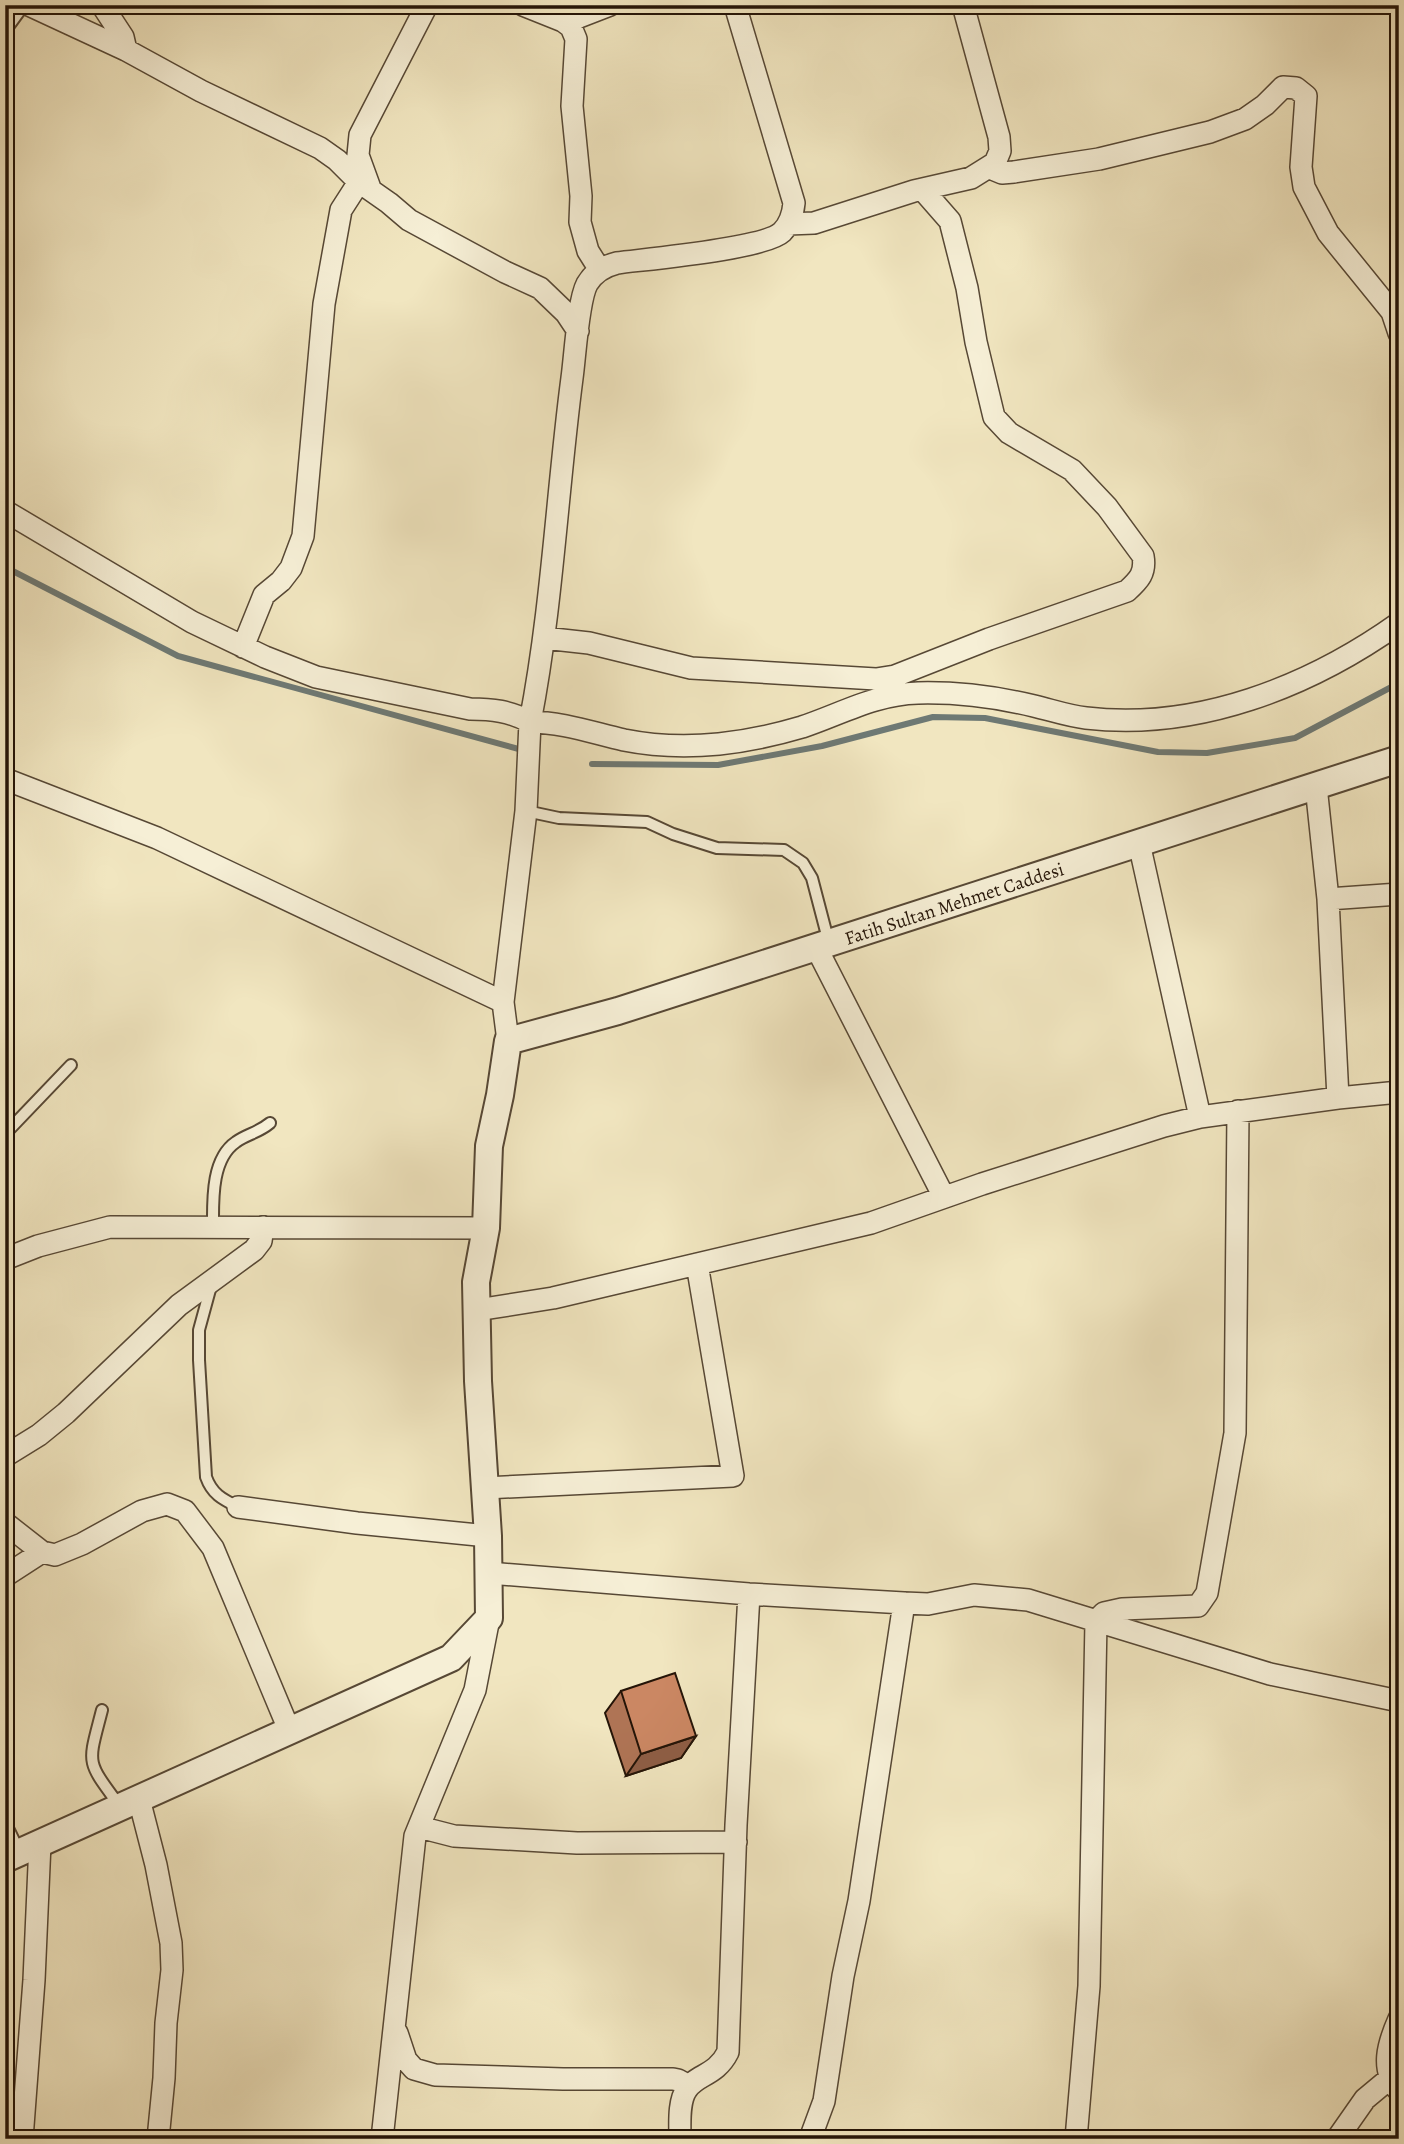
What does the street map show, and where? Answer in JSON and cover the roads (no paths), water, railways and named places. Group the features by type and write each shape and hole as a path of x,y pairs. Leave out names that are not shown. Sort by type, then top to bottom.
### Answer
{"street":[{"path":"27,5 126,50 201,91 320,148 409,220 540,288 551,297 578,331"},
{"path":"102,5 123,37 126,50"},
{"path":"365,186 358,155 360,135 427,5"},
{"path":"523,5 567,24 576,39 572,106 581,196 580,222 588,251 600,270"},
{"path":"567,24 610,5"},
{"path":"382,2139 415,1836 475,1690 489,1618 488,1536 478,1381 477,1282 486,1228 489,1146 508,1041 503,1002 527,811 530,722 544,638 584,292 600,270 617,263 738,247 774,238 788,224 794,202 735,5"},
{"path":"788,224 814,223 922,189 971,178 990,168 998,158 1001,144 963,5"},
{"path":"990,168 1002,173 1099,159 1209,132 1245,119 1265,105 1283,87 1296,88 1306,96 1301,167 1304,187 1328,233 1392,312 1399,333"},
{"path":"243,647 264,595 281,581 291,568 303,536 324,304 341,210 365,186"},
{"path":"544,638 589,643 691,668 876,679 895,676 976,644 1127,591 1141,578 1143,556 1107,507 1072,470 1009,433 994,417 950,221 922,189"},
{"path":"5,511 192,622 243,647 316,677 470,709 491,709 515,714 530,722 545,722 655,744 716,744 755,738 803,726 877,698 919,693 1003,700 1084,718 1170,718 1233,705 1295,682 1351,655 1399,623"},
{"name":"Fatih Sultan Mehmet Caddesi","path":"508,1041 618,1011 1399,759"},
{"path":"5,779 157,838 503,1002"},
{"path":"1316,786 1328,898 1338,1098"},
{"path":"1139,843 1200,1117"},
{"path":"1328,898 1399,894"},
{"path":"822,945 944,1197"},
{"path":"477,1310 554,1298 871,1223 1164,1126 1200,1117 1399,1092"},
{"path":"1076,2139 1089,1986 1096,1621 1104,1613 1122,1609 1198,1606 1208,1593 1235,1433 1238,1111"},
{"path":"5,1259 38,1246 110,1227 486,1228"},
{"path":"5,1456 39,1436 179,1305 254,1250 261,1241 263,1227"},
{"path":"485,1488 733,1476 697,1264"},
{"path":"5,1523 42,1552 55,1555 82,1544 142,1511 167,1504 185,1511 213,1548 290,1732"},
{"path":"238,1507 357,1523 488,1536"},
{"path":"5,1576 42,1552"},
{"path":"489,1573 749,1594 928,1604 974,1595 1028,1600 1270,1675 1399,1701"},
{"path":"680,2139 682,2101 689,2086 712,2073 724,2061 728,2052 749,1594"},
{"path":"810,2139 824,2102 843,1976 859,1901 904,1602"},
{"path":"22,2139 34,1980 22,1851 451,1658 489,1618"},
{"path":"130,1803 156,1865 171,1943 172,1970 158,2139"},
{"path":"419,1827 454,1836 577,1843 736,1842"},
{"path":"1337,2139 1365,2099 1394,2085 1387,2065 1391,2037 1399,2019"},
{"path":"394,2024 406,2060 422,2073 563,2079 673,2079 689,2086"}],"lane":[{"path":"5,31 27,5"},
{"path":"527,811 559,818 647,822 673,834 717,848 784,850 803,863 812,878 822,945"},
{"path":"5,1134 71,1065"},
{"path":"213,1227 214,1196 220,1162 229,1148 239,1140 260,1132 270,1123"},
{"path":"212,1280 199,1330 206,1477 209,1487 217,1496 238,1507"},
{"path":"102,1710 91,1750 92,1765 130,1803"},
{"path":"5,1822 22,1851"}],"waterway":[{"path":"5,567 178,656 526,751"},
{"path":"592,764 718,765 822,746 933,717 985,718 1158,752 1207,753 1295,738 1399,683"}]}
